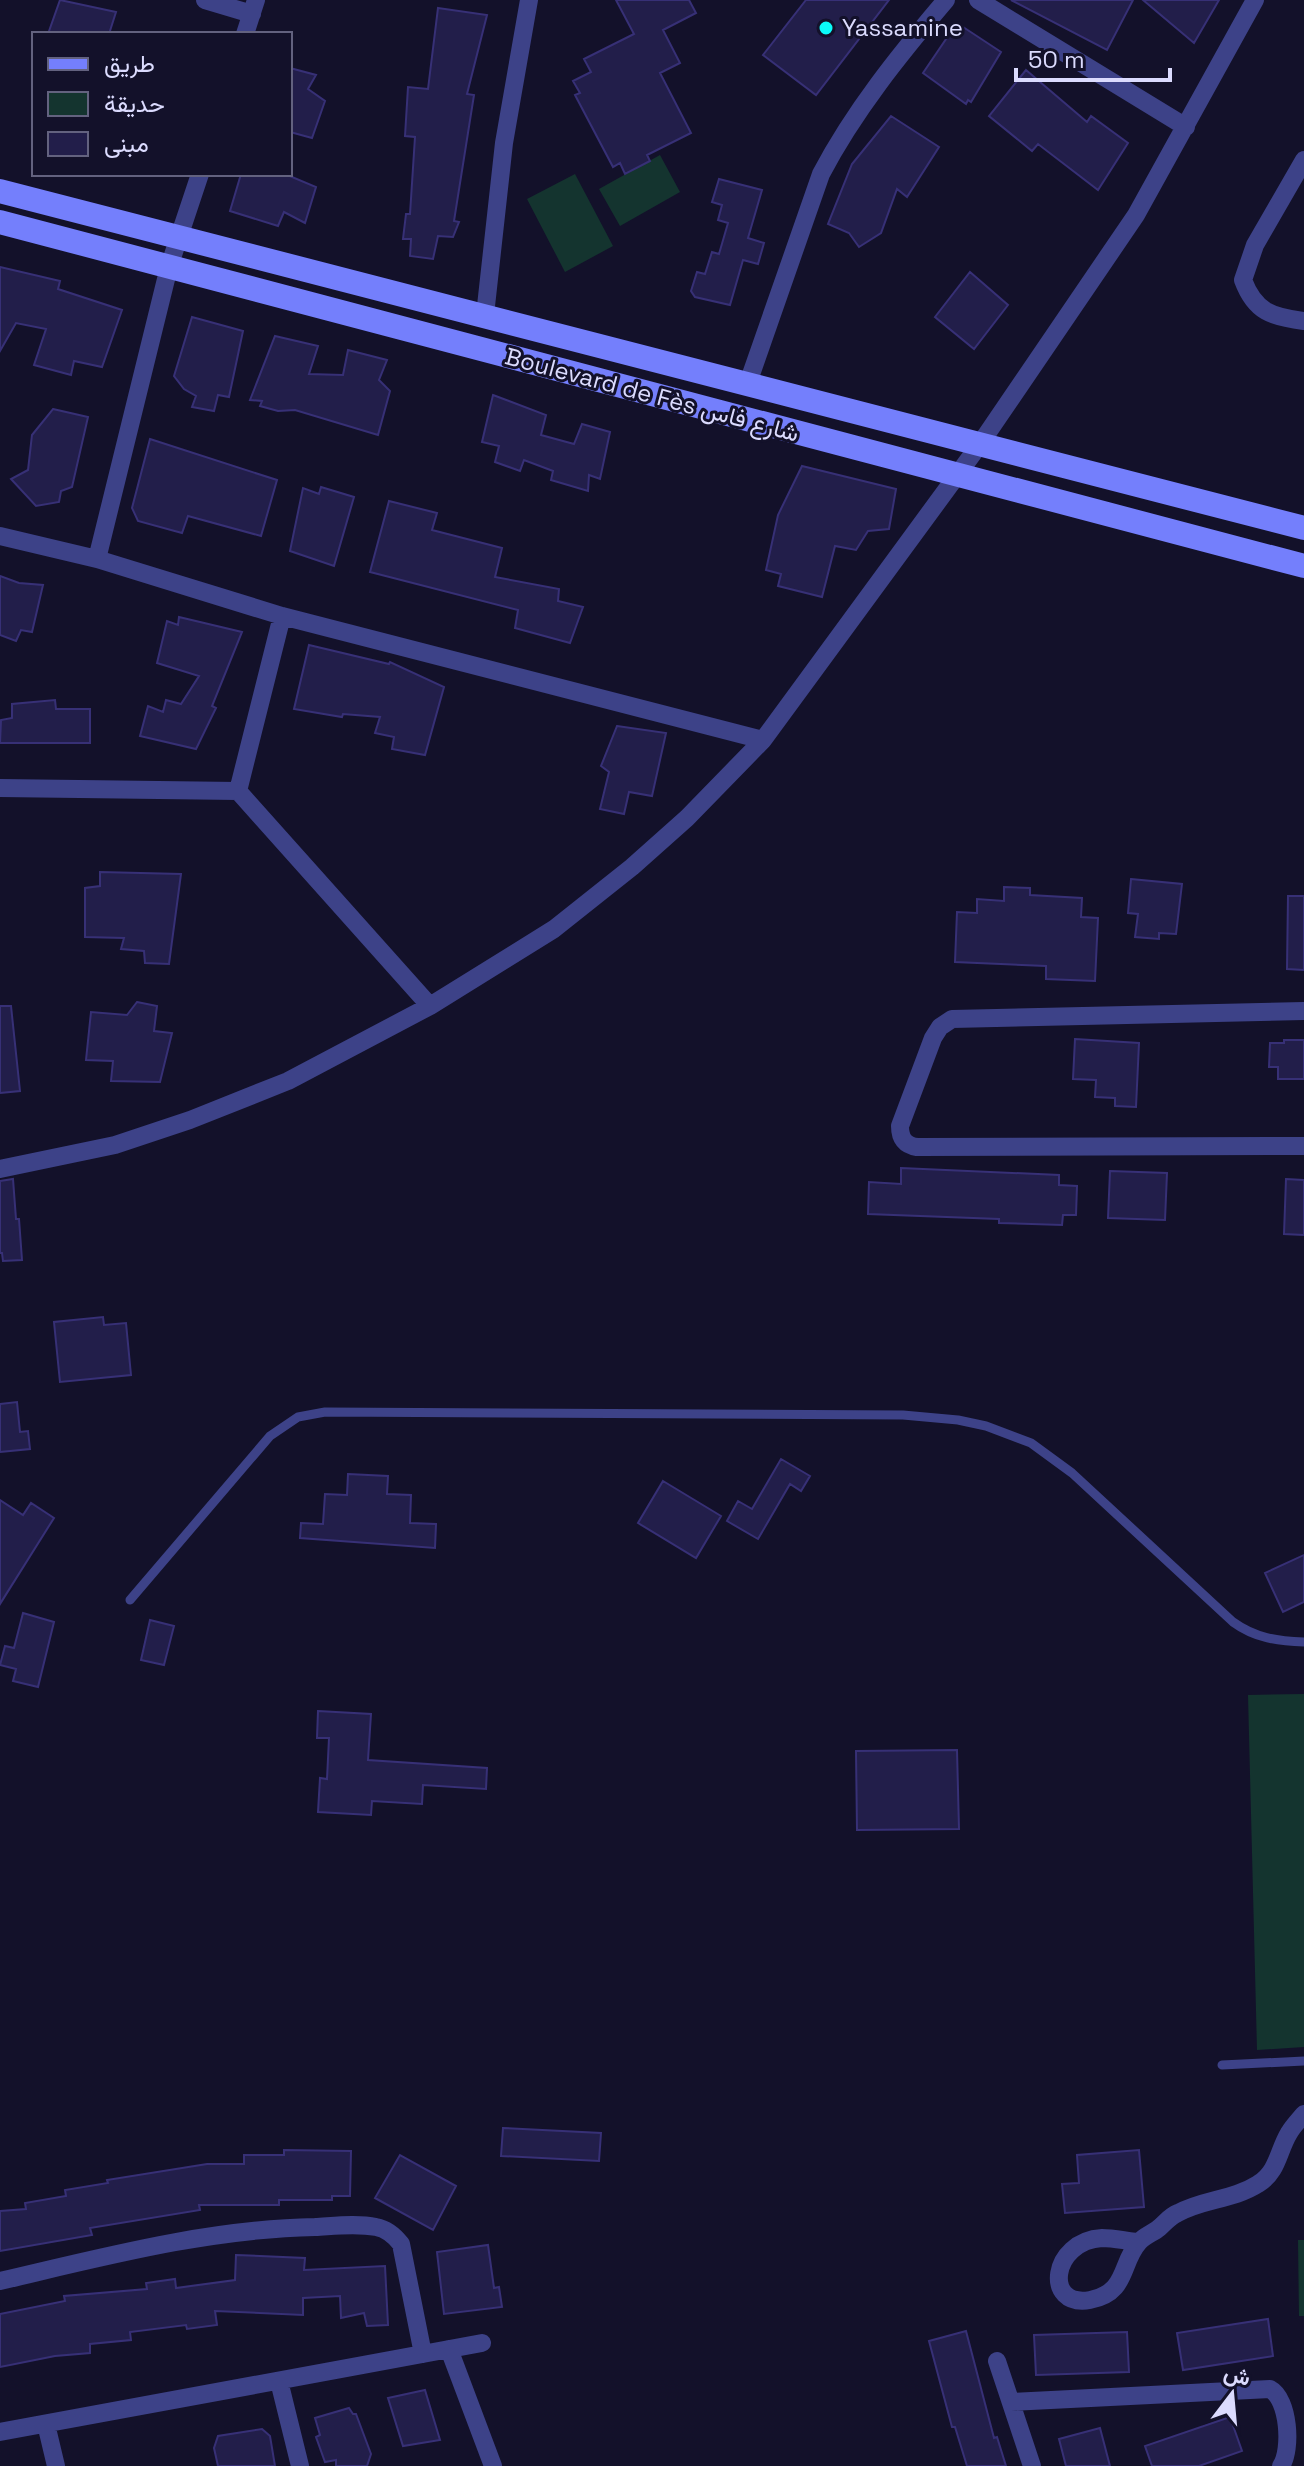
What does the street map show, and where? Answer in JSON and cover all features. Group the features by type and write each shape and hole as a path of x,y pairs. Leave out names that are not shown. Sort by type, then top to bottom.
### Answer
{"main road":[{"name":"Boulevard de Fès شارع فاس","path":"0,191 1304,528"},
{"name":"Boulevard de Fès شارع فاس","path":"0,222 1304,566"}],"street":[{"path":"205,0 254,7 246,32"},
{"path":"485,315 504,143 529,0"},
{"path":"748,383 821,174 832,153 910,42 946,0"},
{"path":"978,0 1186,127"},
{"path":"0,1169 115,1145 190,1120 288,1081 430,1006 554,929 687,818 763,740 980,444 1136,215 1255,0"},
{"path":"1304,160 1255,245 1243,280 1250,298 1276,318 1304,321"},
{"path":"97,559 169,267 199,176"},
{"path":"0,536 97,559 282,616 763,740"},
{"path":"238,791 282,616"},
{"path":"0,788 238,791 430,1006"},
{"path":"1304,1011 952,1019 940,1027 933,1038 900,1126 904,1142 917,1147 1304,1146"},
{"path":"1138,2242 1175,2214 1193,2206 1229,2198 1259,2184 1279,2160 1290,2131 1304,2114"},
{"path":"0,2281 133,2251 259,2229 379,2227 395,2236 401,2244 423,2354"},
{"path":"0,2432 482,2343"},
{"path":"449,2349 493,2466"},
{"path":"997,2361 1032,2466"},
{"path":"279,2381 300,2466"},
{"path":"1011,2402 1265,2388 1279,2395 1295,2427 1281,2466"},
{"path":"46,2424 56,2466"}],"lane":[{"path":"130,1600 253,1454 285,1425 309,1414 903,1415 986,1426 1031,1443 1072,1473 1233,1622 1262,1638 1304,1642"},
{"path":"1222,2065 1304,2061"}],"green space":[{"path":"660,155 680,192 620,226 599,189"},
{"path":"575,174 613,246 565,272 527,199"},
{"path":"1304,1694 1304,2047 1257,2050 1248,1695"},
{"path":"1298,2240 1304,2240 1304,2316 1299,2316"}],"building":[{"path":"60,0 116,12 110,32 49,32"},
{"path":"616,0 689,0 696,13 663,30 680,63 660,73 691,133 647,155 650,161 625,174 620,163 613,167 575,95 580,93 573,81 591,72 584,59 634,34"},
{"name":"Yassamine","path":"806,0 889,0 816,95 763,55"},
{"path":"1011,0 1133,0 1107,50"},
{"path":"1143,0 1219,0 1194,43"},
{"path":"438,8 487,15 467,94 474,95 454,221 459,222 453,237 438,236 433,259 410,256 411,239 403,239 406,214 410,214 415,137 405,136 408,87 428,89"},
{"path":"957,23 1001,52 971,102 968,100 966,104 923,73"},
{"path":"292,69 316,75 308,89 325,101 312,138 292,133"},
{"path":"1026,70 1087,122 1091,116 1128,143 1098,190 1038,144 1032,151 989,116"},
{"path":"891,116 939,147 907,197 897,189 881,233 859,247 849,233 828,224 852,164"},
{"path":"240,176 290,176 316,187 305,223 284,212 278,226 230,211"},
{"path":"719,179 762,190 748,238 764,243 758,264 743,260 730,305 695,297 691,291 697,272 705,274 712,252 719,254 728,223 718,220 722,205 712,202"},
{"path":"0,267 60,281 58,289 122,310 102,367 74,361 71,375 34,365 46,329 16,323 0,351"},
{"path":"970,272 1008,305 974,349 935,317"},
{"path":"192,317 243,331 229,397 218,395 214,411 192,407 196,396 184,389 174,376"},
{"path":"275,336 318,346 309,374 343,375 348,350 387,360 379,380 390,391 378,435 295,410 278,411 260,406 262,401 250,400"},
{"path":"493,395 546,415 541,435 574,444 582,424 610,432 600,479 589,475 588,491 551,480 553,471 524,460 520,471 495,462 499,446 482,442"},
{"path":"53,409 88,417 72,487 61,491 59,502 36,506 11,479 28,470 32,435"},
{"path":"150,439 277,480 261,536 188,516 182,533 138,521 132,508"},
{"path":"802,466 896,489 889,529 868,531 856,550 835,546 822,597 778,586 781,574 766,570 778,515"},
{"path":"321,487 354,497 334,566 290,551 303,488 319,494"},
{"path":"389,501 437,513 432,530 502,548 495,577 559,589 558,601 583,607 570,643 515,628 518,610 370,572"},
{"path":"0,576 19,583 43,585 32,632 21,630 16,641 0,635"},
{"path":"179,617 242,632 212,706 216,708 196,749 140,736 148,706 163,712 166,700 181,704 199,676 157,663 167,621 178,625"},
{"path":"309,645 390,662 444,687 425,755 392,749 394,737 375,733 380,717 343,714 342,717 294,709"},
{"path":"55,700 56,709 90,709 90,743 0,743 1,720 12,718 12,704"},
{"path":"617,726 666,733 652,796 629,792 624,814 600,809 609,772 601,766"},
{"path":"100,872 181,874 169,964 145,963 144,951 121,949 124,938 85,937 85,888 100,886"},
{"path":"1131,879 1182,884 1176,934 1159,933 1159,939 1135,937 1138,914 1128,913"},
{"path":"1004,887 1030,888 1030,895 1082,898 1081,917 1098,918 1095,981 1046,979 1046,966 955,962 957,912 977,913 977,899 1004,901"},
{"path":"1288,896 1304,896 1304,970 1287,969"},
{"path":"137,1002 157,1006 154,1031 172,1033 160,1082 111,1081 113,1061 86,1060 91,1012 127,1015"},
{"path":"0,1006 11,1006 20,1091 0,1093"},
{"path":"1075,1039 1139,1043 1136,1107 1115,1106 1115,1098 1095,1097 1096,1080 1073,1079"},
{"path":"1284,1040 1304,1040 1304,1079 1278,1079 1278,1067 1269,1067 1270,1043 1284,1043"},
{"path":"901,1168 1059,1175 1059,1185 1077,1186 1076,1215 1063,1215 1062,1225 999,1223 999,1219 868,1214 869,1182 901,1184"},
{"path":"1110,1171 1167,1173 1165,1220 1108,1218"},
{"path":"13,1179 22,1260 3,1261 0,1253 0,1181"},
{"path":"1286,1179 1304,1180 1304,1235 1284,1234"},
{"path":"103,1317 104,1325 126,1323 131,1375 60,1382 54,1322"},
{"path":"17,1402 20,1432 28,1431 30,1449 0,1452 0,1404"},
{"path":"781,1459 810,1476 801,1491 790,1484 758,1539 727,1521 738,1501 752,1509"},
{"path":"348,1474 388,1476 387,1494 411,1495 410,1523 436,1524 435,1548 300,1538 301,1523 323,1524 325,1494 347,1495"},
{"path":"663,1481 721,1516 696,1558 638,1523"},
{"path":"0,1500 23,1515 31,1503 54,1518 0,1604"},
{"path":"1304,1555 1304,1602 1283,1612 1265,1573"},
{"path":"23,1613 54,1622 38,1687 13,1681 16,1669 0,1665 5,1646 14,1648"},
{"path":"150,1620 174,1626 164,1665 141,1660"},
{"path":"318,1711 371,1714 368,1760 487,1768 486,1789 423,1785 422,1804 372,1801 371,1815 318,1812 320,1778 327,1779 329,1738 317,1738"},
{"path":"957,1750 959,1829 857,1830 856,1751"},
{"path":"503,2128 601,2133 599,2161 501,2156"},
{"path":"284,2150 351,2151 350,2196 332,2196 332,2200 279,2200 279,2205 199,2205 200,2210 90,2228 92,2235 0,2251 0,2211 26,2209 25,2203 66,2196 65,2190 108,2183 107,2180 207,2164 244,2164 244,2155 284,2155"},
{"path":"1139,2150 1144,2207 1065,2213 1062,2184 1079,2183 1077,2155"},
{"path":"400,2155 456,2186 433,2230 375,2198"},
{"path":"488,2245 494,2288 499,2287 502,2307 444,2314 437,2252"},
{"path":"236,2255 305,2258 304,2270 385,2266 388,2325 367,2326 364,2313 341,2318 340,2296 303,2298 303,2315 215,2311 217,2325 187,2329 186,2325 130,2332 131,2340 90,2344 90,2353 55,2356 0,2367 0,2314 65,2301 64,2296 147,2289 146,2283 175,2279 176,2288 235,2280"},
{"path":"1268,2319 1273,2356 1183,2370 1177,2333"},
{"path":"966,2331 994,2438 997,2437 1006,2466 967,2466 955,2427 952,2427 929,2341"},
{"path":"1127,2332 1129,2372 1036,2375 1034,2335"},
{"path":"425,2390 440,2440 403,2446 388,2398"},
{"path":"349,2408 356,2414 371,2454 367,2466 336,2466 336,2460 325,2462 316,2437 320,2435 315,2418"},
{"path":"1230,2417 1242,2451 1199,2466 1152,2466 1145,2446"},
{"path":"1100,2428 1110,2466 1066,2466 1059,2439"},
{"path":"262,2429 270,2436 275,2466 218,2466 214,2448 218,2436"}],"place":[{"name":"Yassamine","path":"826,28"}]}
